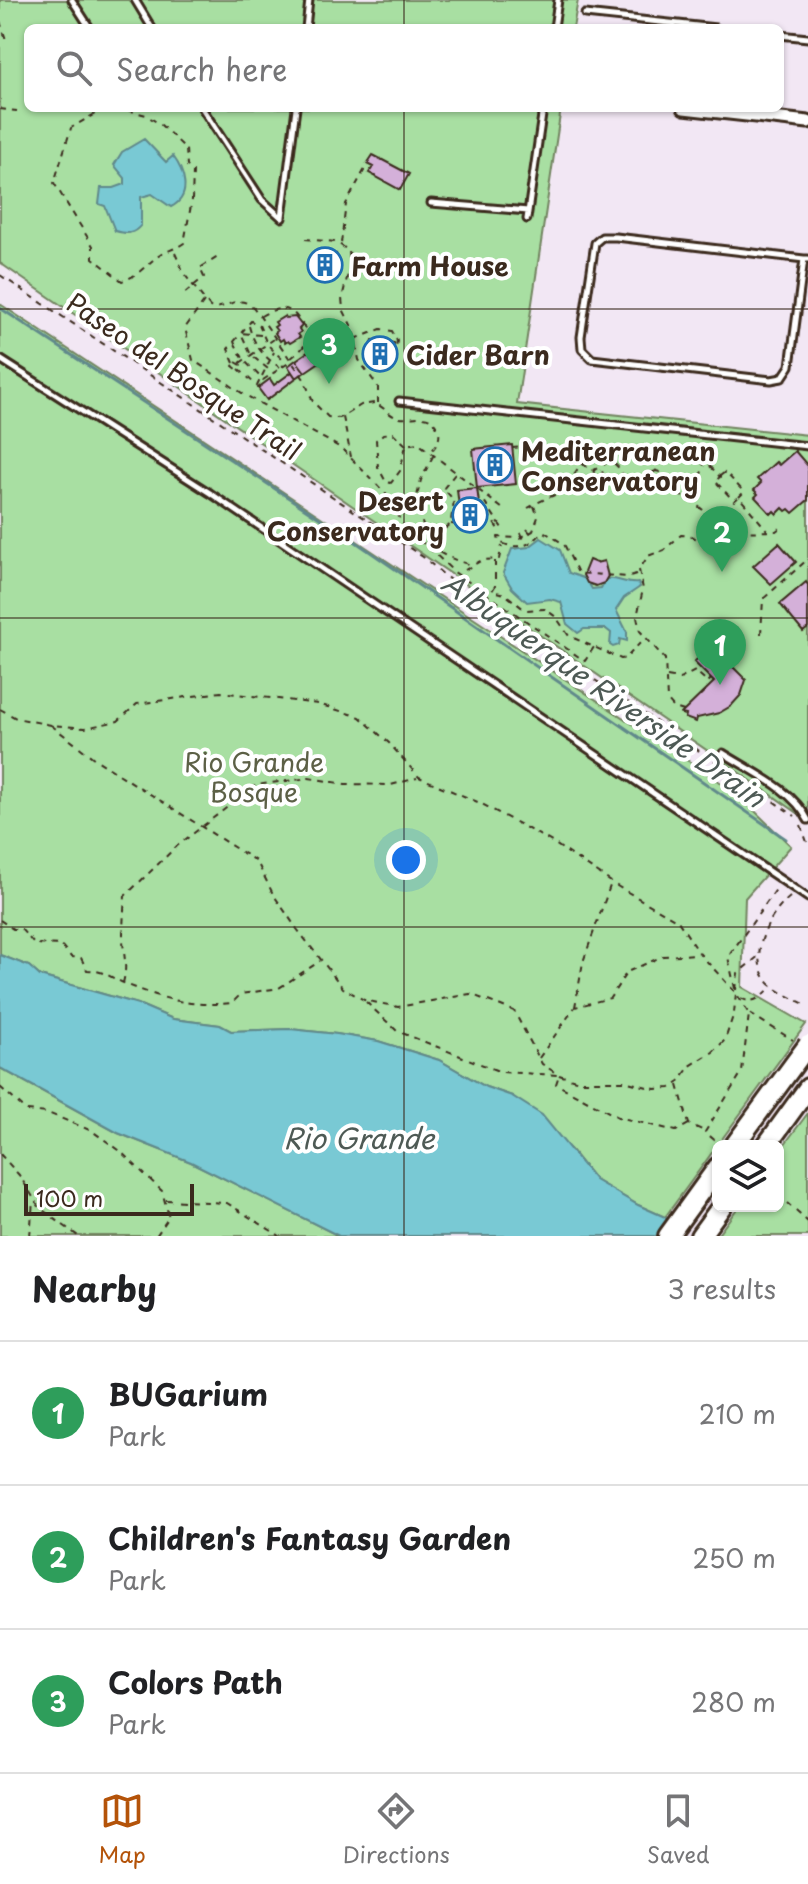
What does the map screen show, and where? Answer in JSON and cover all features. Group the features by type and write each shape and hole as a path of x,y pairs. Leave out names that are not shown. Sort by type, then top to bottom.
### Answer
{"main road":[{"path":"738,1140 800,1042"},
{"path":"770,1140 808,1088"},
{"path":"668,1236 712,1175"},
{"path":"700,1236 718,1212"}],"street":[{"path":"719,112 808,122"}],"lane":[{"path":"72,0 87,24"},
{"path":"135,0 150,24"},
{"path":"306,24 309,0"},
{"path":"555,24 558,0"},
{"path":"585,14 679,24"},
{"path":"784,35 808,38"},
{"path":"205,112 262,200 282,218 295,112"},
{"path":"527,219 542,112"},
{"path":"431,203 528,211"},
{"path":"602,237 806,259 790,366 782,378 771,380 592,359 582,349 581,337 595,243 602,237"},
{"path":"0,359 210,493 808,898"},
{"path":"399,401 808,446"},
{"path":"723,753 785,793 803,810 808,820"}],"path":[{"path":"0,21 6,40"},
{"path":"0,109 17,111"},
{"path":"98,112 71,128 54,183 93,246 93,258 122,281 135,277 162,254 174,251 184,243 192,200 193,172 187,166 186,149 161,125 135,112"},
{"path":"341,244 346,204 365,169"},
{"path":"305,239 341,244 349,251 351,257 342,304 351,324 359,360 378,387 378,404"},
{"path":"174,251 185,275 210,307 217,308 234,300 254,308 304,379 310,397 328,417 343,417 361,405 378,404 396,417 420,416 432,420 439,435 437,445 413,506 423,521 426,542 454,572 585,661 594,647"},
{"path":"185,293 204,277 200,268 218,257"},
{"name":"Paseo del Bosque Trail","path":"0,275 409,548 458,587 790,811 798,819 808,845"},
{"path":"205,302 185,328 193,360 245,395 341,448 388,496 404,526 416,540 471,565"},
{"path":"234,342 242,362 264,380 282,368 305,344 307,335 304,326 293,312 285,308 276,309 260,317"},
{"path":"274,352 254,385 239,369 233,368 228,351 251,321 259,325 267,344 282,359 282,368"},
{"path":"249,323 259,349 282,368"},
{"path":"354,340 376,330 392,331 397,341 395,353"},
{"path":"241,333 262,335"},
{"path":"241,333 251,355 273,373"},
{"path":"239,369 242,362 275,338"},
{"path":"234,363 242,362"},
{"path":"343,417 351,458"},
{"path":"393,433 406,445 400,471 395,480 386,482 378,467 376,440 383,434 393,433"},
{"path":"406,445 418,443 503,509"},
{"path":"512,448 544,452 567,449 588,454 600,447 626,450 608,460 600,470 594,471 582,464"},
{"path":"588,454 591,459"},
{"path":"656,471 657,457 702,461 710,458 710,466"},
{"path":"571,488 572,476 591,459 608,460 621,470 625,483"},
{"path":"702,461 705,466"},
{"path":"705,466 710,466 720,477"},
{"path":"688,499 705,466"},
{"path":"598,478 602,474 600,470"},
{"path":"594,471 599,483"},
{"path":"656,471 666,477 655,487 646,475 656,471"},
{"path":"725,472 744,492 739,497 734,501 715,481 725,472"},
{"path":"426,542 451,524 457,506 443,489 455,474"},
{"path":"528,508 571,488 625,483 655,487 688,499 728,529 776,531 784,525"},
{"path":"482,500 487,496"},
{"path":"739,497 768,531"},
{"path":"482,500 502,528 498,529 482,500"},
{"path":"534,505 537,521 530,534 498,537 498,541 526,546 543,531 564,544 577,572 581,574 627,577 639,573"},
{"path":"451,524 461,525"},
{"path":"527,529 536,540"},
{"path":"684,711 674,708 667,700 663,655 644,638 637,617 643,589 639,573 648,556 664,550 678,537 688,535 710,544 728,529"},
{"path":"521,533 526,546"},
{"path":"465,570 482,560 499,559 503,544"},
{"path":"761,634 763,599 808,559"},
{"path":"495,561 492,591 505,594 525,610 545,609 556,617 569,636 623,659 644,638"},
{"path":"666,676 680,679 695,671 708,682 711,679"},
{"path":"0,709 16,718 85,728 118,721 137,704 221,692 318,704 360,717 389,743 419,777 480,803 540,836 678,921 700,954 744,1001 763,996 773,986"},
{"path":"51,725 95,759 257,862 273,894 343,988 364,1000 397,1031 501,1072 559,1075 579,1081 624,1081 655,1089 670,1088 678,1083 690,1066 713,1052 725,1040 734,1013 738,973 761,954"},
{"path":"123,983 128,965 123,934 125,896 152,868 256,785 309,778 345,784 391,785 419,777"},
{"path":"539,1058 575,1007 583,962 612,882"},
{"path":"784,882 772,892 751,928 728,957 736,993 749,1014 800,1042"},
{"path":"798,891 769,920 761,954 762,968 773,986 808,1006"},
{"path":"0,920 13,929 21,929 34,944 61,945 71,957 81,958 87,970 101,970 123,983 165,999 201,1006 232,1003 241,994 279,988 321,960"},
{"path":"575,1007 610,998 627,972 663,956 700,954"},
{"path":"364,1000 398,1007 470,994 514,1011 542,1064 559,1075"},
{"path":"705,1132 742,1072 749,1014"},
{"path":"559,1075 556,1084 618,1117 676,1131 689,1124"},
{"path":"678,1083 689,1124 714,1140"},
{"path":"0,1087 27,1111 48,1113 92,1131 140,1169 162,1191 165,1200 169,1217 156,1236"},
{"path":"0,1154 19,1175 40,1208 78,1236"},
{"path":"30,1236 33,1198"},
{"path":"165,1200 227,1203 280,1236"},
{"path":"784,1200 808,1222"}],"green space":[{"path":"0,0 578,0 574,24 24,24 24,112 560,112 517,404 808,435 808,820 0,263"},
{"name":"Rio Grande Bosque","path":"0,304 735,792 791,846 745,898 742,987 806,1024 721,1140 712,1140 712,1153 665,1217 595,1180 571,1150 512,1096 486,1087 439,1060 378,1041 337,1034 290,1029 231,1031 220,1025 173,1019 138,1004 40,976 29,966 0,955"},
{"path":"0,1068 118,1133 191,1162 339,1236 0,1236"},
{"path":"808,1113 808,1236 717,1236 735,1212 784,1212 784,1145"}],"water":[{"path":"144,139 166,162 173,156 183,176 184,190 178,202 171,207 152,194 141,197 141,225 130,233 115,231 105,206 99,204 101,188 125,184 125,178 114,165 122,152"},
{"path":"541,538 560,550 569,573 586,579 592,589 601,588 606,579 638,583 640,587 624,598 616,610 627,632 627,641 620,639 619,645 613,647 610,645 611,633 606,629 584,629 578,633 567,624 561,602 550,599 527,602 512,588 503,573 512,549 529,547"},
{"name":"Rio Grande","path":"0,955 29,966 40,976 138,1004 173,1019 220,1025 231,1031 290,1029 337,1034 378,1041 439,1060 486,1087 512,1096 542,1115 595,1180 665,1217 683,1236 339,1236 191,1162 118,1133 0,1068"}],"building":[{"path":"373,155 409,174 400,190 369,173 373,167 367,164"},
{"name":"Farm House","path":"336,254 339,271 327,273 328,280 315,282 311,258"},
{"path":"285,316 295,317 302,326 298,334 300,337 290,343 285,343 283,339 280,341 275,333 275,322"},
{"name":"Cider Barn","path":"373,340 394,343 392,356 385,356 383,368 377,367 376,370 367,365"},
{"path":"315,347 324,359 305,372 296,360"},
{"path":"296,360 305,372 296,378 288,366"},
{"path":"292,372 296,378 267,400 258,388 270,379 274,385"},
{"name":"Mediterranean Conservatory","path":"512,445 516,484 477,488 473,449"},
{"path":"795,451 808,466 808,500 793,513 783,508 777,514 774,511 771,514 755,497 758,494 754,490 761,483 757,479 776,462 779,465"},
{"name":"Desert Conservatory","path":"477,488 482,527 462,530 457,490"},
{"path":"779,543 796,562 771,584 753,566"},
{"path":"589,560 596,563 604,561 608,576 604,583 596,586 587,583 583,575"},
{"path":"806,582 808,628 803,632 780,604"},
{"path":"709,648 718,658 721,655 746,680 741,695 731,706 719,713 697,718 696,722 681,714 714,682 694,662"}],"waterway":[{"name":"Albuquerque Riverside Drain","path":"0,308 356,542 786,839"}],"place":[{"name":"Farm House","path":"325,265"},
{"name":"Cider Barn","path":"380,354"},
{"name":"Colors Path","path":"329,384"},
{"name":"Mediterranean Conservatory","path":"495,465"},
{"name":"Desert Conservatory","path":"470,515"},
{"name":"Children's Fantasy Garden","path":"722,572"},
{"name":"BUGarium","path":"720,685"}]}
